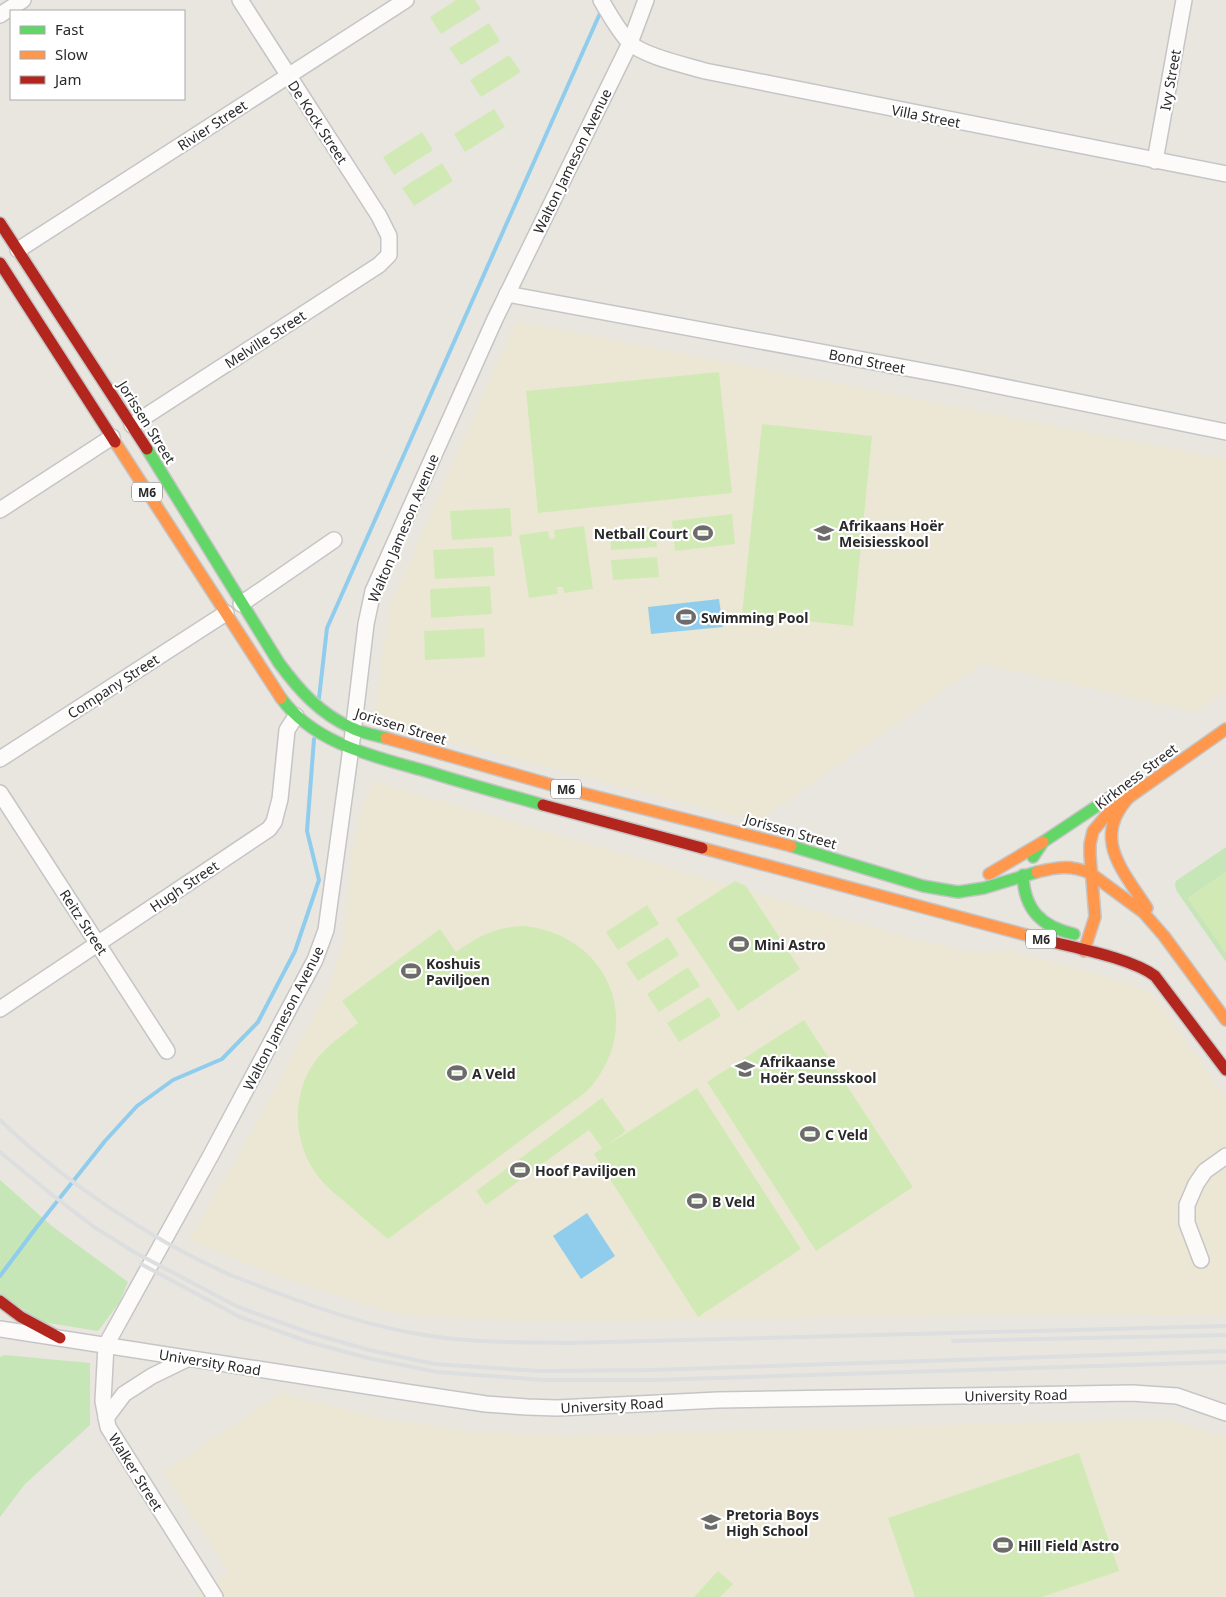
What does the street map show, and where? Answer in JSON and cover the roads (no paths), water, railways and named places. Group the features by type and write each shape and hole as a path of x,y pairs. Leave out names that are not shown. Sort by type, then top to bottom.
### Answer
{"main road":[{"name":"Jorissen Street","path":"0,223 132,426 240,604 279,664 302,695 348,738 566,789 779,842 923,886 944,890"},
{"name":"Jorissen Street","path":"0,263 266,677 297,717 485,789 1084,951"},
{"name":"Kirkness Street","path":"1023,875 1043,842 1226,718"},
{"name":"Kirkness Street","path":"1084,951 1094,925 1095,917 1090,873 1090,844 1093,831 1111,810 1226,729"},
{"path":"1132,794 1118,809 1112,823 1112,845 1119,862 1164,936"},
{"path":"772,867 779,842"},
{"path":"944,890 998,870 1043,842"},
{"name":"M6","path":"944,890 958,892 984,888 1023,875 1056,867 1073,867 1090,873 1143,912 1164,936 1226,1020"},
{"path":"1023,875 1024,887 1032,906 1045,924 1122,948"},
{"name":"M6","path":"1084,951 1134,966 1155,976 1226,1070"},
{"path":"1135,953 1147,960 1155,976"},
{"path":"0,1301 8,1309 31,1324 60,1338"}],"street":[{"path":"0,15 23,0"},
{"name":"De Kock Street","path":"240,0 379,216 389,236 390,246"},
{"name":"Rivier Street","path":"18,250 406,0"},
{"path":"600,0 630,43"},
{"name":"Walton Jameson Avenue","path":"106,1345 211,1155 315,960 326,930 348,738 373,591 507,294 630,43 646,0"},
{"name":"Ivy Street","path":"1156,160 1184,0"},
{"name":"Villa Street","path":"630,43 660,58 705,71 1226,174"},
{"name":"Melville Street","path":"132,426 379,265 388,257 390,246"},
{"name":"Bond Street","path":"507,294 945,376 1226,432"},
{"path":"0,510 112,437"},
{"path":"240,604 334,540"},
{"name":"Company Street","path":"0,759 226,613"},
{"name":"Hugh Street","path":"0,1009 269,829 274,822 280,799 287,730 297,717"},
{"name":"Reitz Street","path":"0,793 167,1051"},
{"path":"1201,1260 1187,1223 1187,1205 1196,1184 1205,1171 1226,1156"},
{"name":"University Road","path":"0,1329 486,1404 527,1407 557,1408 718,1400 1132,1393 1177,1396 1194,1400 1226,1413"},
{"name":"Walker Street","path":"106,1345 103,1401 108,1427 211,1592"},
{"path":"106,1418 124,1394 152,1376 187,1359"}],"water":[{"name":"Swimming Pool","path":"719,599 723,627 651,634 648,607"},
{"path":"587,1213 615,1256 581,1279 553,1236"}],"waterway":[{"path":"319,698 327,628 601,11"},
{"path":"0,1276 105,1141 137,1106 173,1080 222,1059 258,1022 295,951 319,880 307,831 314,739"}],"railway":[{"path":"0,1120 51,1165 79,1186 137,1226 198,1260 228,1274 314,1306 400,1331 474,1341 568,1343 1226,1326"},
{"path":"0,1152 94,1227 134,1252 238,1307 310,1333 369,1350 434,1364 539,1371 652,1370 1226,1351"},
{"path":"141,1264 240,1317 309,1342 368,1358 437,1372 543,1380 653,1380 1226,1362"},
{"path":"953,1341 1226,1335"}],"place":[{"name":"Netball Court","path":"703,533"},
{"name":"Afrikaans Hoër Meisiesskool","path":"824,533"},
{"name":"Swimming Pool","path":"686,617"},
{"name":"Mini Astro","path":"739,944"},
{"name":"Koshuis Paviljoen","path":"411,971"},
{"name":"Afrikaanse Hoër Seunsskool","path":"745,1069"},
{"name":"A Veld","path":"457,1073"},
{"name":"C Veld","path":"810,1134"},
{"name":"Hoof Paviljoen","path":"520,1170"},
{"name":"B Veld","path":"697,1201"},
{"name":"Pretoria Boys High School","path":"711,1522"},
{"name":"Hill Field Astro","path":"1003,1545"}]}
